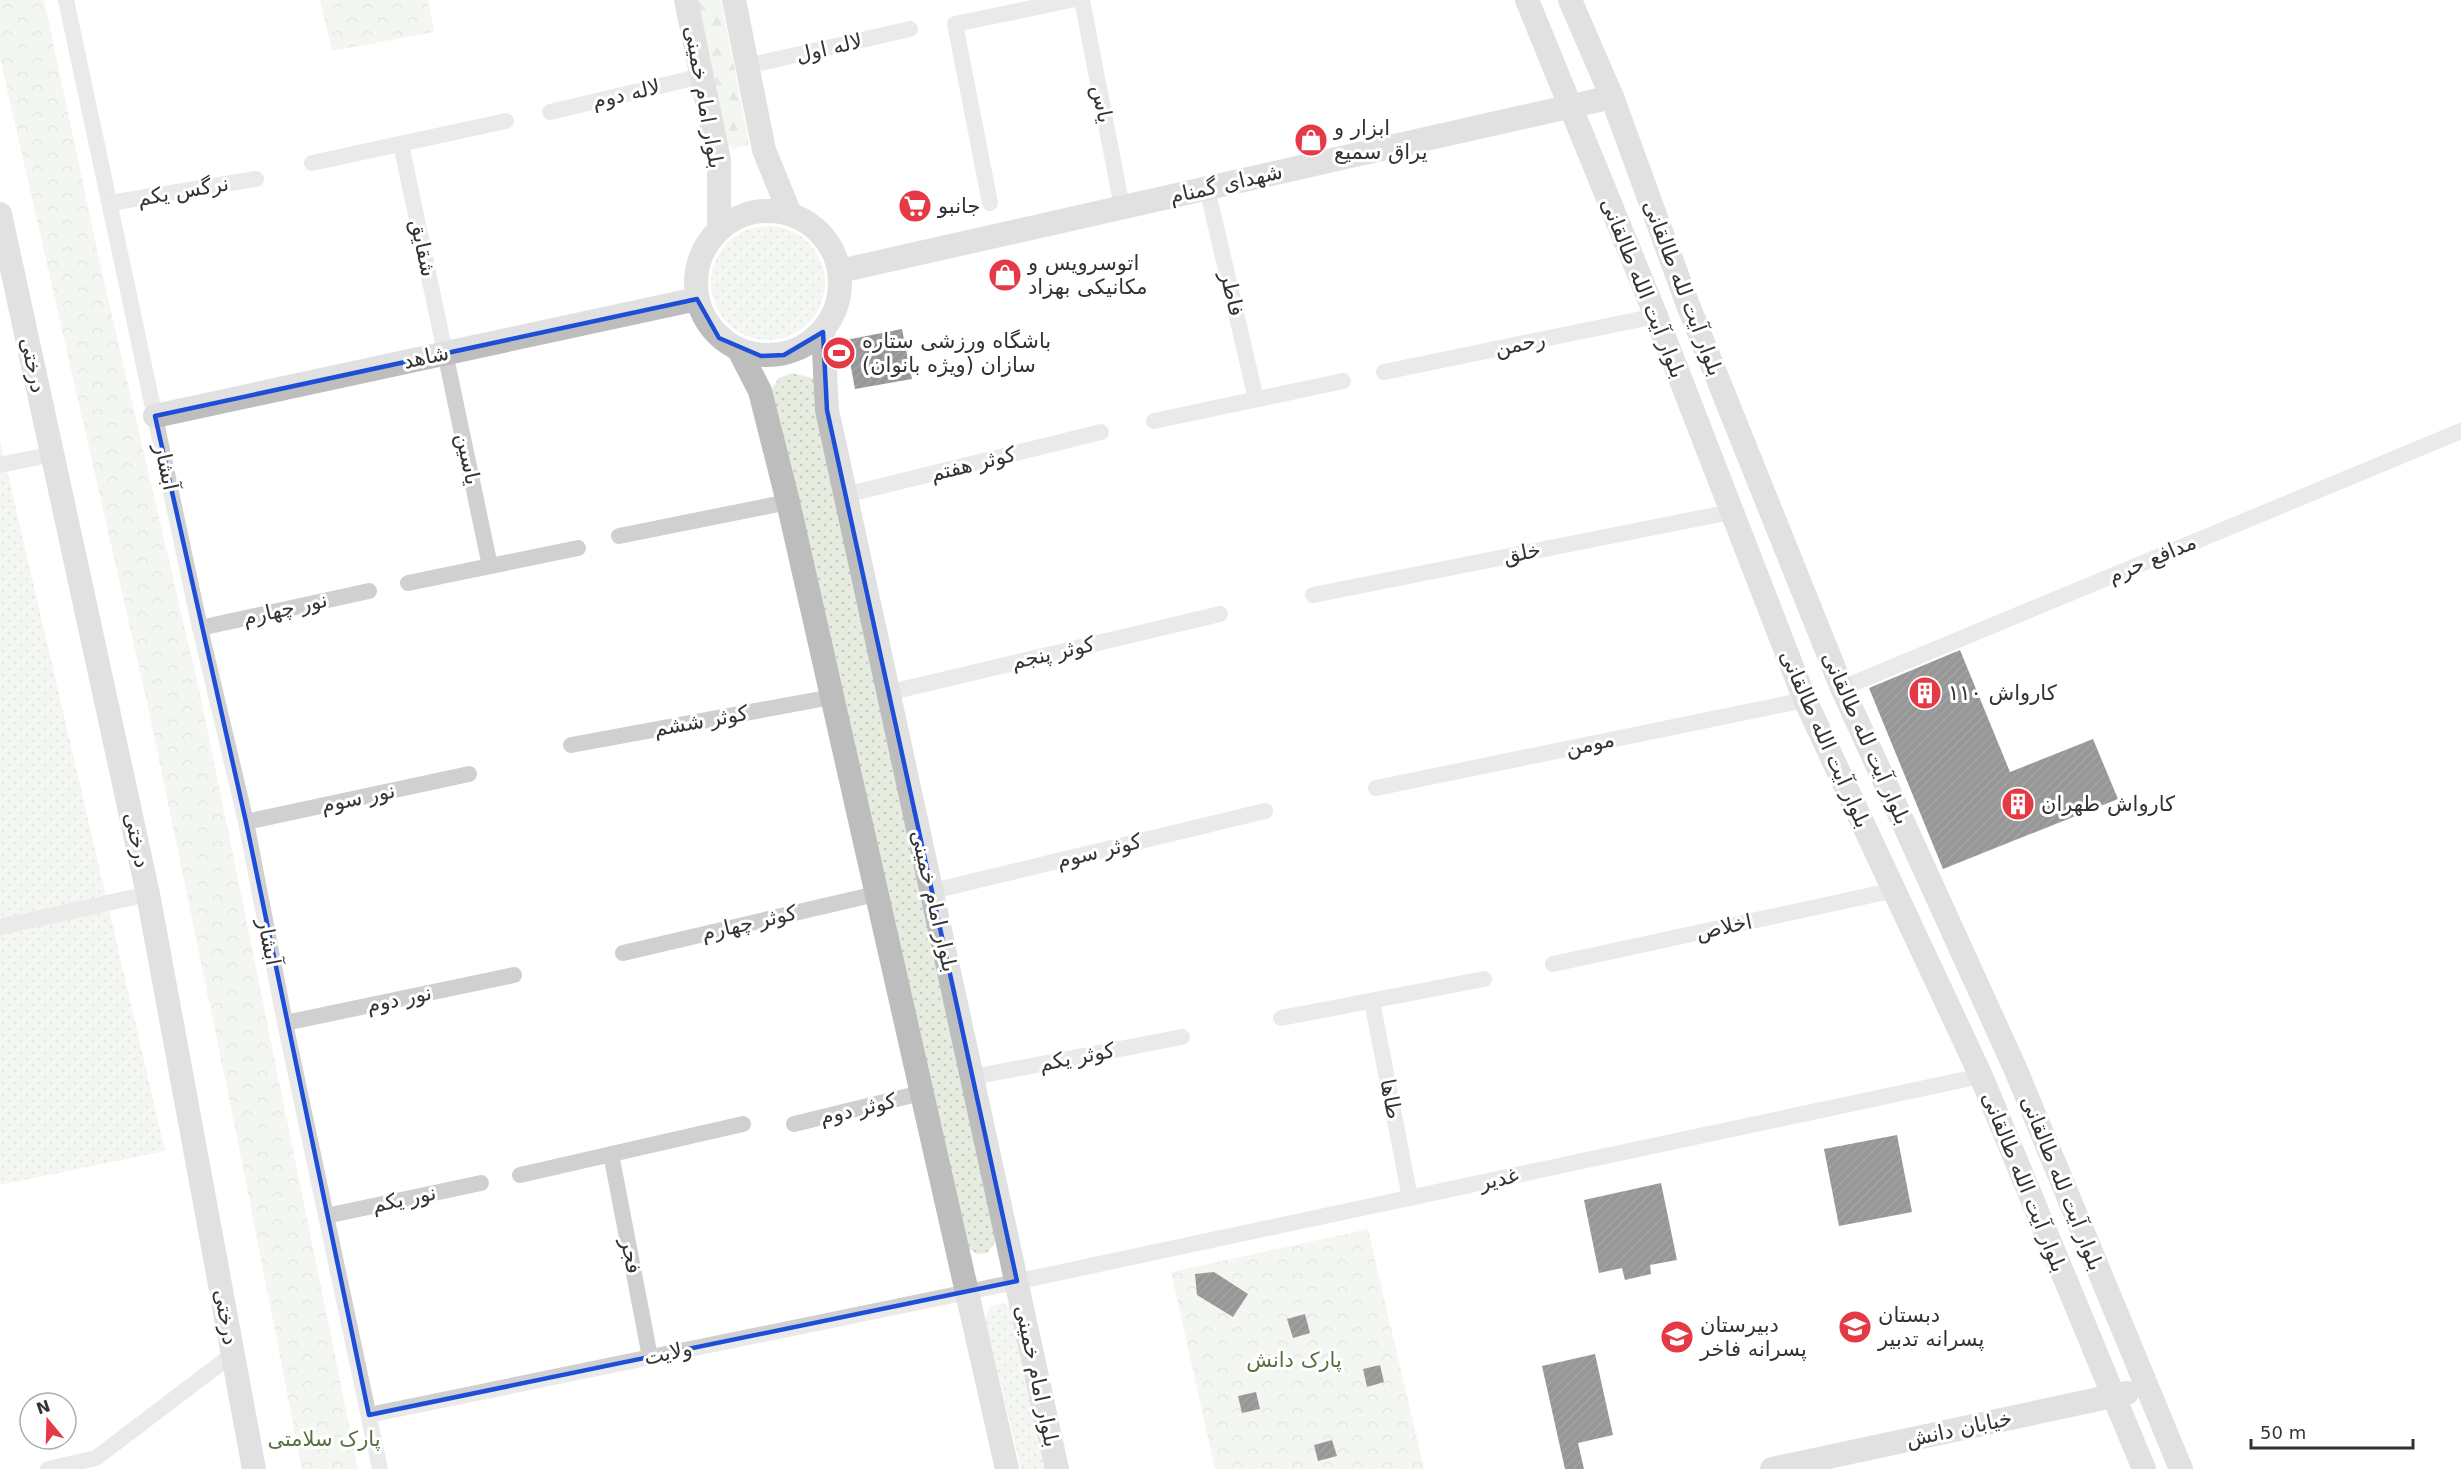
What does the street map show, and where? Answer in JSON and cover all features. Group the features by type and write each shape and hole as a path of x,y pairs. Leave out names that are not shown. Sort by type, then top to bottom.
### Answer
{"street":[{"name":"بلوار امام خمینی","path":"686,0 719,160 719,230"},
{"path":"734,0 764,150 790,214"},
{"path":"990,203 955,24 1071,0"},
{"name":"یاس","path":"1082,0 1122,207"},
{"name":"بلوار آیت الله طالقانی","path":"1527,0 1656,316 1805,700 1981,1076 2144,1469"},
{"name":"بلوار آیت لله طالقانی","path":"1570,0 1612,97 1688,305 1842,688 2015,1068 2181,1469"},
{"path":"72,1 110,203 155,416"},
{"name":"لاله اول","path":"747,66 910,29"},
{"name":"لاله دوم","path":"550,112 702,76"},
{"name":"شهدای گمنام","path":"840,271 1612,97"},
{"path":"312,163 507,121"},
{"name":"شقایق","path":"401,144 446,353"},
{"name":"نرگس یکم","path":"110,203 256,179"},
{"name":"فاطر","path":"1207,188 1256,399"},
{"path":"765,211 790,214 808,222 823,235 834,252 840,271 841,292 835,314 823,332 805,346 784,355 761,356 738,350 719,338 705,320 697,299 696,273 704,249 719,230 741,216 765,211"},
{"name":"درختی","path":"0,214 148,894 254,1469"},
{"name":"شاهد","path":"155,416 697,299"},
{"name":"رحمن","path":"1384,372 1656,316"},
{"name":"بلوار امام خمینی","path":"823,332 827,410 887,693 974,1077 1057,1469"},
{"path":"738,350 760,391 788,502 1007,1469"},
{"name":"یاسین","path":"446,353 490,566"},
{"path":"1154,421 1343,381"},
{"name":"آبشار","path":"155,416 200,628 246,822 285,1023 380,1469"},
{"name":"مدافع حرم","path":"1842,688 2461,431"},
{"name":"کوثر هفتم","path":"845,495 1101,432"},
{"path":"0,465 53,454"},
{"path":"619,536 788,502"},
{"name":"خلق","path":"1313,595 1731,512"},
{"path":"408,583 578,548"},
{"name":"نور چهارم","path":"200,628 369,591"},
{"name":"کوثر پنجم","path":"887,693 1220,614"},
{"name":"کوثر ششم","path":"571,745 832,697"},
{"name":"مومن","path":"1376,788 1805,700"},
{"name":"نور سوم","path":"246,822 469,774"},
{"name":"کوثر سوم","path":"933,891 1265,811"},
{"name":"اخلاص","path":"1553,964 1894,891"},
{"path":"0,927 148,894"},
{"name":"کوثر چهارم","path":"623,953 876,894"},
{"name":"نور دوم","path":"285,1023 514,975"},
{"path":"1281,1018 1484,979"},
{"name":"طاها","path":"1371,1001 1410,1198"},
{"name":"کوثر یکم","path":"974,1077 1182,1037"},
{"name":"غدیر","path":"1017,1281 1981,1076"},
{"name":"کوثر دوم","path":"794,1124 921,1093"},
{"path":"520,1175 743,1124"},
{"name":"فجر","path":"611,1154 650,1357"},
{"name":"نور یکم","path":"326,1216 481,1183"},
{"name":"ولایت","path":"369,1416 1017,1281"},
{"path":"48,1469 97,1464 233,1354"},
{"name":"خیابان دانش","path":"1772,1469 2146,1389"}],"highlighted area":[{"path":"697,299 719,338 761,356 784,355 823,332 827,410 1017,1281 369,1415 246,822 155,416"}],"green space":[{"name":"پارک سلامتی","path":"0,0 44,0 103,277 201,698 358,1469 302,1469 235,1127 149,711 0,58"},
{"path":"320,0 428,0 434,32 332,51"},
{"path":"697,0 721,0 748,145 733,149 725,142"},
{"path":"768,226 790,230 809,242 821,261 825,283 821,305 809,324 790,336 768,340 746,336 727,324 715,305 711,283 715,261 727,242 746,230"},
{"path":"792,373 816,379 996,1241 987,1253 977,1254 968,1248 769,393 779,378"},
{"path":"0,440 165,1151 0,1185"},
{"name":"پارک دانش","path":"1368,1229 1424,1469 1215,1469 1171,1272"},
{"path":"1003,1303 1010,1308 1048,1469 1021,1469 985,1319 990,1307"}],"building":[{"path":"902,329 912,379 855,389 846,340"},
{"path":"1960,650 2010,772 2093,739 2118,799 1943,869 1869,688"},
{"path":"1897,1135 1912,1212 1839,1226 1824,1149"},
{"path":"1661,1183 1677,1260 1650,1265 1651,1274 1625,1280 1622,1268 1599,1273 1584,1200"},
{"path":"1214,1272 1248,1294 1233,1317 1197,1295 1195,1274"},
{"path":"1305,1314 1310,1333 1293,1338 1287,1319"},
{"path":"1595,1354 1613,1435 1578,1443 1584,1469 1565,1469 1542,1366"},
{"path":"1380,1365 1384,1382 1367,1387 1363,1369"},
{"path":"1256,1392 1260,1409 1242,1413 1238,1396"},
{"path":"1332,1440 1337,1456 1318,1461 1314,1445"}],"place":[{"name":"ابزار و يراق سميع","path":"1311,140"},
{"name":"جانبو","path":"915,206"},
{"name":"اتوسرویس و مکانیکی بهزاد","path":"1005,275"},
{"name":"باشگاه ورزشی ستاره سازان (ویژه بانوان)","path":"839,353"},
{"name":"کارواش ۱۱۰","path":"1925,693"},
{"name":"کارواش طهران","path":"2018,804"},
{"name":"دبستان پسرانه تدبیر","path":"1855,1327"},
{"name":"دبیرستان پسرانه فاخر","path":"1677,1337"}]}
